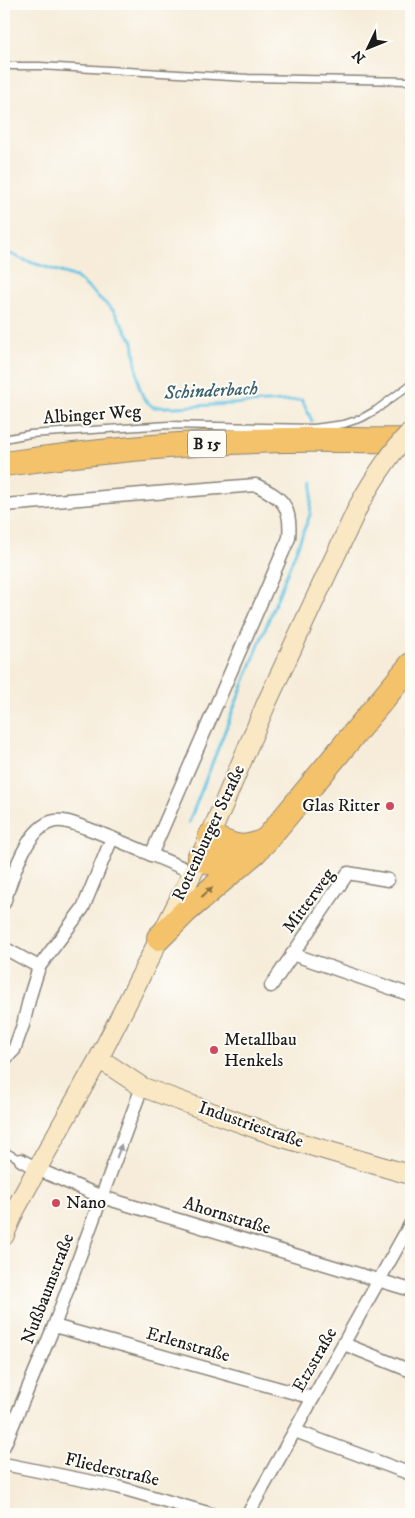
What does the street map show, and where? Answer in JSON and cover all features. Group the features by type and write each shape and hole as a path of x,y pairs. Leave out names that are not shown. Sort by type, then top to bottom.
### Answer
{"highway":[{"name":"B 15","path":"4,464 105,452 222,442 411,440"},
{"name":"B 15","path":"4,479 111,466 222,458 285,455 411,455"},
{"path":"160,938 186,911 267,839 411,665"},
{"path":"210,836 244,848 257,845 267,839"},
{"path":"196,865 238,866"}],"street":[{"name":"Rottenburger Straße","path":"4,1236 15,1210 29,1164 98,1060 196,865 267,702 359,506 384,464 411,431"},
{"path":"4,505 256,485 276,496 285,505 290,520 289,538 151,855"},
{"path":"4,903 18,859 43,827 55,821 67,822 112,838 151,855 196,865"},
{"path":"4,1060 14,1050 39,968 83,908 112,838"},
{"name":"Mitterweg","path":"272,986 348,874 388,880"},
{"path":"4,948 39,968"},
{"name":"Mitterweg","path":"292,954 411,995"},
{"name":"Industriestraße","path":"98,1060 142,1087 277,1136 411,1175"},
{"name":"Nußbaumstraße","path":"4,1446 54,1326 142,1087"},
{"name":"Ahornstraße","path":"29,1164 102,1197 411,1290"},
{"name":"Etzstraße","path":"248,1514 411,1223"},
{"name":"Erlenstraße","path":"54,1326 313,1398"},
{"path":"344,1344 411,1371"},
{"path":"295,1431 411,1474"},
{"name":"Fliederstraße","path":"4,1464 118,1487 211,1514"}],"lane":[{"path":"4,66 40,66 248,78 411,81"},
{"name":"Albinger Weg","path":"4,439 30,434 169,425 314,428 344,424 362,418 376,410 411,384"},
{"path":"4,1151 29,1164"}],"waterway":[{"name":"Schinderbach","path":"4,251 24,260 76,277 114,311 133,342 139,386 144,399 153,407 302,400 312,421"},
{"name":"Schinderbach","path":"189,822 310,515 313,482"}],"place":[{"name":"Glas Ritter","path":"390,806"},
{"name":"Metallbau Henkels","path":"214,1050"},
{"name":"Nano","path":"56,1203"}]}
